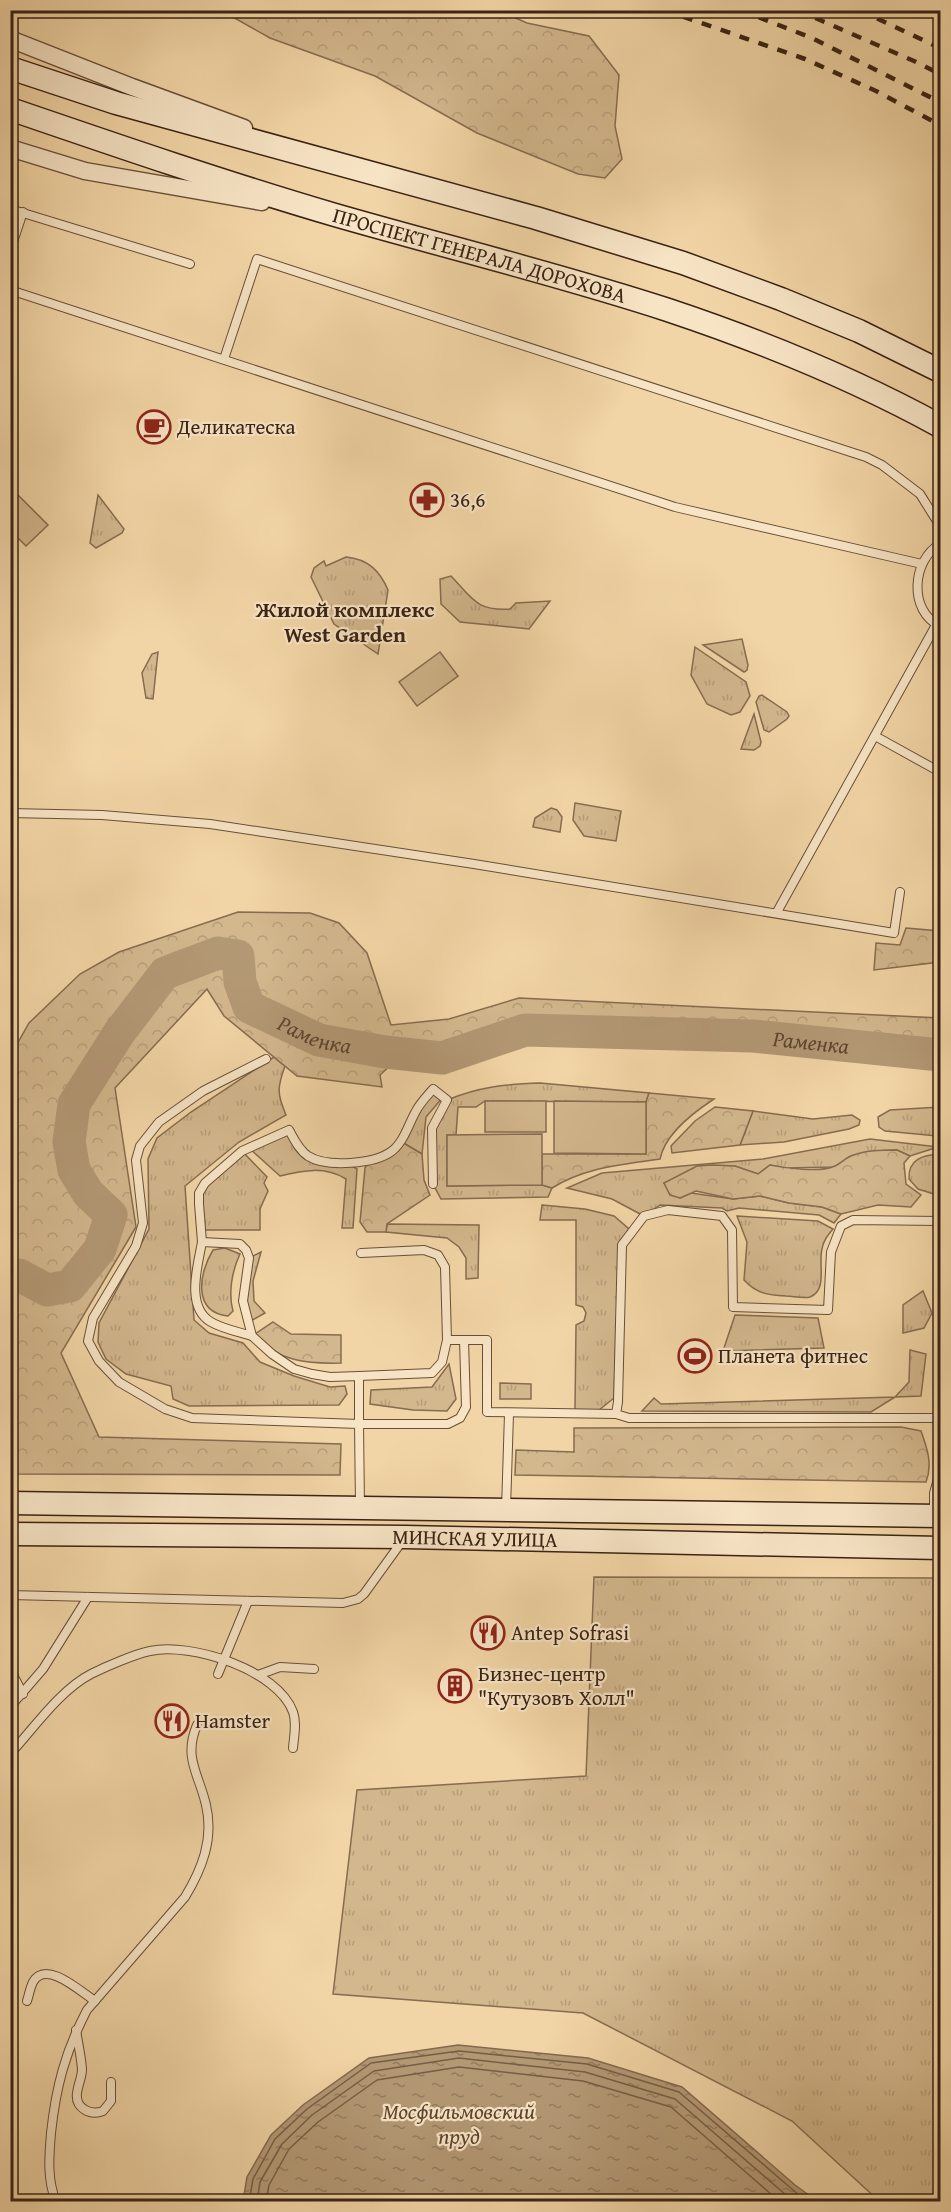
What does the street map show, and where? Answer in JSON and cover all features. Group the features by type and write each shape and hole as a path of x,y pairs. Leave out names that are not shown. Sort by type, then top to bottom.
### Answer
{"main road":[{"path":"10,68 116,103 536,218 683,263 781,299 936,368"},
{"name":"ПРОСПЕКТ ГЕНЕРАЛА ДОРОХОВА","path":"10,109 332,214 677,313 752,340 824,370 940,426"},
{"name":"МИНСКАЯ УЛИЦА","path":"10,1503 937,1516"},
{"name":"МИНСКАЯ УЛИЦА","path":"10,1534 405,1537 940,1548"}],"street":[{"path":"10,39 132,87 346,165"},
{"path":"10,148 85,171 332,214"}],"lane":[{"path":"10,209 190,264"},
{"path":"10,251 22,212"},
{"path":"225,359 257,259 866,458 882,465 920,494 940,526"},
{"path":"10,290 675,507 922,564"},
{"path":"777,912 938,626 921,604 917,589 918,573 922,564 940,544"},
{"path":"875,736 940,772"},
{"path":"10,813 102,815 210,824 426,856 894,933 900,892"},
{"path":"266,1059 203,1091 159,1122 140,1146 136,1160 143,1223 136,1246 93,1318 88,1341 99,1361 119,1382 165,1409 192,1418 359,1424 448,1424 460,1418 466,1407 464,1340"},
{"path":"361,1252 424,1250 438,1255 445,1267 447,1340 442,1362 432,1373 330,1377 294,1369 252,1336 210,1322 198,1308 195,1279 202,1242 199,1193 205,1183 242,1151 290,1130 296,1143 307,1155 329,1164 369,1161 392,1151 400,1141 417,1108 433,1089 447,1100 432,1128 433,1184"},
{"path":"616,1414 622,1245 644,1216 668,1210 722,1216 732,1230 733,1307 828,1310 831,1252 841,1226 853,1220 940,1221"},
{"path":"202,1242 240,1244 246,1250 249,1258 243,1301 252,1336"},
{"path":"447,1340 487,1340 487,1412 616,1414 629,1418 940,1418"},
{"path":"359,1376 360,1508"},
{"path":"506,1509 509,1414"},
{"path":"937,1516 934,1493 940,1472"},
{"path":"10,1595 248,1601 352,1601 364,1594 405,1537"},
{"path":"10,1707 49,1660 88,1597"},
{"path":"218,1674 248,1601"},
{"path":"10,1754 63,1695 92,1673 150,1651 167,1649 194,1651 224,1660 258,1675 279,1690 295,1718 293,1748"},
{"path":"258,1675 280,1667 314,1668"},
{"path":"10,1669 23,1694"},
{"path":"56,2202 49,2172 54,2103 62,2068 76,2030 87,2010 185,1897 197,1877 207,1846 206,1804 191,1756 191,1741 197,1725"},
{"path":"27,2001 33,1981 47,1974 58,1976 95,2001"},
{"path":"76,2030 82,2066 77,2093 80,2104 85,2110 92,2113 103,2111 111,2100 111,2082"}],"green space":[{"path":"222,11 500,11 527,23 589,36 619,75 615,126 622,159 605,178 578,174 477,133 375,76 270,38"},
{"path":"12,489 48,525 26,546 11,531 10,491"},
{"path":"98,495 124,529 122,533 96,548 90,543"},
{"path":"346,557 367,563 381,577 388,590 378,654 334,624 311,577 314,568 324,561 326,566"},
{"path":"451,576 470,597 482,606 510,609 516,603 550,601 529,629 460,622 441,604 440,579"},
{"path":"742,639 748,665 744,672 703,645"},
{"path":"695,647 746,682 750,696 740,712 731,715 707,704 691,675"},
{"path":"158,652 153,699 146,698 142,673 152,654"},
{"path":"440,652 458,676 417,706 399,682"},
{"path":"762,695 787,712 789,716 769,732 764,730 756,702"},
{"path":"754,714 760,746 754,750 741,749"},
{"path":"575,803 621,811 616,841 584,836 573,820"},
{"path":"551,808 557,810 562,817 560,832 533,827 535,818"},
{"path":"238,912 310,913 339,923 367,953 391,1025 449,1019 519,998 940,1018 940,1055 753,1036 526,1030 442,1058 403,1054 380,1075 382,1087 297,1076 224,1016 207,989 115,1088 136,1227 61,1353 99,1437 341,1444 340,1475 11,1474 11,1055 29,1023 80,974 119,952"},
{"path":"906,928 940,931 940,962 874,970 876,943 900,945"},
{"path":"274,1057 285,1066 279,1091 286,1115 239,1142 185,1186 194,1320 209,1333 243,1343 260,1362 330,1387 345,1386 347,1394 339,1405 189,1406 173,1399 171,1386 126,1374 106,1359 98,1342 99,1323 149,1229 148,1159 157,1138 191,1112"},
{"path":"540,1083 649,1093 646,1102 485,1101 476,1107 458,1107 456,1135 447,1135 447,1186 542,1185 552,1188 548,1197 441,1199 433,1184 432,1128 447,1100 492,1087"},
{"path":"433,1089 443,1097 426,1117 422,1154 400,1141"},
{"path":"649,1093 714,1099 689,1117 674,1132 660,1159 591,1171 552,1188 542,1185 542,1154 646,1154 646,1102"},
{"path":"485,1101 546,1101 546,1132 485,1132"},
{"path":"554,1101 646,1102 646,1154 554,1153"},
{"path":"715,1107 753,1111 740,1145 672,1153 671,1146 695,1121"},
{"path":"940,1107 940,1131 937,1136 885,1131 879,1127 878,1117 890,1110"},
{"path":"753,1111 813,1119 852,1115 860,1120 859,1125 849,1129 784,1142 740,1145"},
{"path":"289,1130 307,1155 346,1162 357,1169 353,1228 342,1228 346,1179 330,1172 314,1170 280,1176 249,1148"},
{"path":"542,1134 542,1185 447,1186 447,1135"},
{"path":"870,1139 938,1147 910,1156 897,1150 876,1151 851,1156 834,1167 784,1168 770,1165 758,1174 735,1166 680,1176 664,1183 680,1198 691,1193 733,1199 760,1196 789,1203 822,1207 841,1214 834,1223 819,1215 739,1208 727,1211 722,1208 660,1205 644,1216 612,1199 567,1188 602,1173 763,1159"},
{"path":"400,1141 422,1154 424,1180 430,1195 387,1224 386,1232 367,1232 360,1222 365,1168 369,1161"},
{"path":"897,1150 910,1156 904,1163 906,1184 921,1195 911,1207 878,1205 841,1214 822,1207 789,1203 760,1196 733,1199 696,1191 680,1198 670,1195 664,1183 697,1166 735,1166 758,1174 770,1165 812,1170 835,1166 849,1157 862,1153"},
{"path":"242,1151 267,1177 264,1183 268,1191 260,1209 260,1230 201,1230 201,1201 207,1183"},
{"path":"940,1154 940,1196 918,1189 909,1179 909,1172 918,1159"},
{"path":"542,1205 585,1209 614,1216 629,1229 619,1244 614,1398 599,1410 575,1410 576,1325 584,1321 586,1313 583,1307 576,1305 576,1220 540,1220"},
{"path":"737,1216 818,1221 833,1229 823,1246 821,1283 816,1294 804,1298 768,1294 758,1291 744,1280 747,1242"},
{"path":"387,1224 479,1225 478,1278 466,1279 466,1258 459,1247 447,1238 386,1232"},
{"path":"225,1248 240,1254 232,1282 233,1311 228,1316 216,1313 208,1307 202,1290 204,1269 208,1259 213,1250"},
{"path":"261,1252 253,1281 254,1301 265,1313 249,1322 243,1301 249,1258"},
{"path":"923,1291 932,1313 924,1328 903,1333 903,1305"},
{"path":"735,1315 818,1318 824,1348 723,1351"},
{"path":"273,1322 291,1334 341,1335 341,1363 316,1363 283,1356 252,1336"},
{"path":"910,1350 926,1354 921,1396 895,1397 909,1382"},
{"path":"449,1364 456,1399 447,1411 413,1410 370,1404 371,1390 432,1387"},
{"path":"500,1383 531,1384 531,1399 500,1399"},
{"path":"895,1397 871,1412 642,1411 654,1398 661,1404"},
{"path":"901,1427 921,1431 929,1462 926,1482 515,1475 516,1450 574,1452 574,1428"},
{"path":"594,1577 940,1578 940,2201 879,2201 792,2121 583,2013 333,1994 357,1790 586,1776"}],"water":[{"name":"Мосфильмовский пруд","path":"458,2045 588,2058 682,2087 795,2185 817,2201 243,2201 247,2177 271,2135 303,2105 369,2058"}],"waterway":[{"name":"Раменка","path":"10,1276 19,1275 47,1290 70,1286 100,1249 111,1215 88,1193 74,1170 69,1142 74,1104 119,1033 165,973 218,953 238,956 240,982 249,1007 319,1040 385,1052 442,1058 525,1030 753,1036 940,1055"}],"railway":[{"path":"664,10 805,59 876,91 940,125"},
{"path":"740,10 812,38 940,102"},
{"path":"797,10 940,74"},
{"path":"859,10 940,48"}],"place":[{"name":"Деликатеска","path":"154,427"},
{"name":"36,6","path":"427,500"},
{"name":"Планета фитнес","path":"695,1356"},
{"name":"Antep Sofrasi","path":"488,1633"},
{"name":"Бизнес-центр \"Кутузовъ Холл\"","path":"455,1686"},
{"name":"Hamster","path":"172,1721"}],"district":[{"name":"Жилой комплекс West Garden","path":"345,622"}]}
